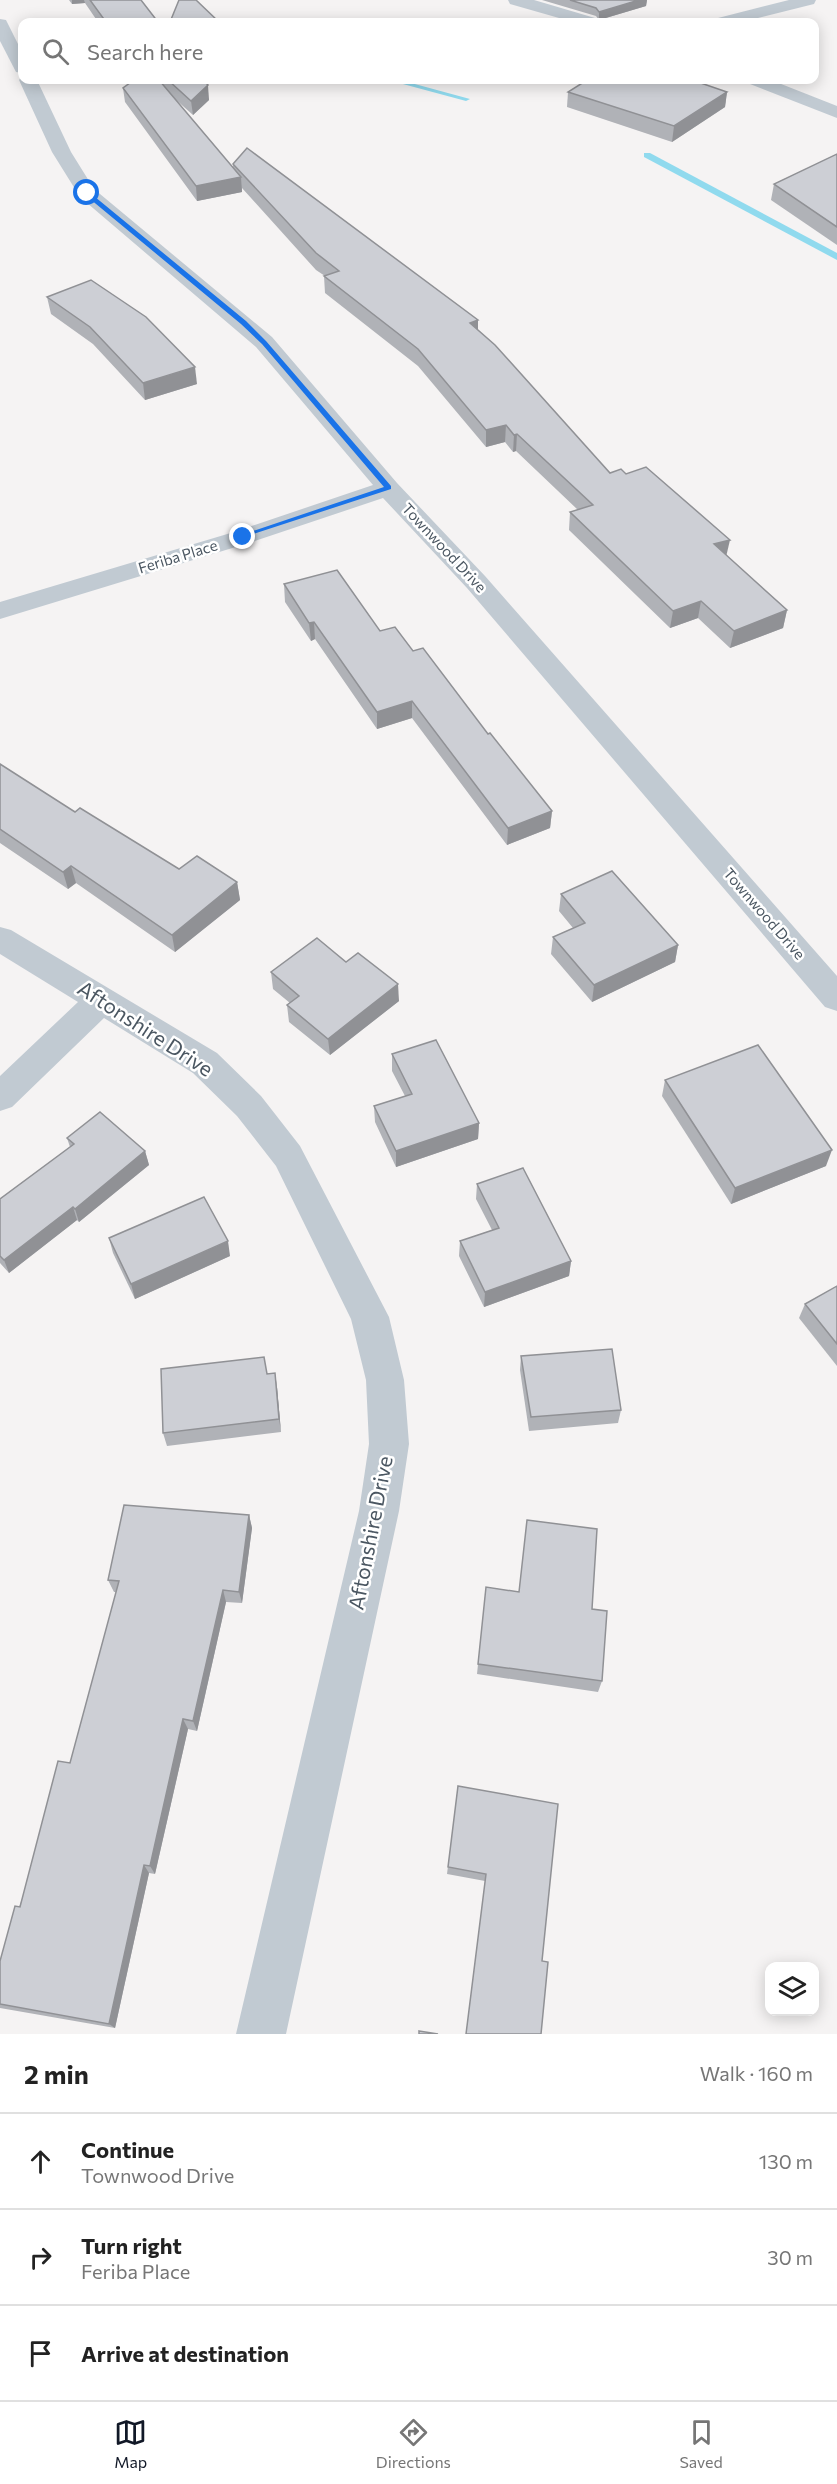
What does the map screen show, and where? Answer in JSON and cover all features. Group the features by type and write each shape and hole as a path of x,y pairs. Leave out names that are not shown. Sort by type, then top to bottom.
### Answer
{"street":[{"path":"516,0 576,18"},
{"path":"739,18 808,0"},
{"path":"0,24 18,60"},
{"name":"Townwood Drive","path":"30,84 45,113 57,145 73,175 87,193 264,342 388,488 476,582 837,998"},
{"path":"766,84 837,112"},
{"name":"Feriba Place","path":"0,611 243,537 388,488"},
{"name":"Aftonshire Drive","path":"0,939 205,1063 249,1106 288,1156 370,1317 386,1380 389,1444 379,1511 261,2034"},
{"path":"0,1097 102,1000"}],"building":[{"path":"90,0 141,0 155,18 103,18"},
{"path":"179,0 196,0 215,18 172,18"},
{"path":"570,0 639,0 599,12 596,8"},
{"path":"128,84 162,84 241,177 196,186 123,88"},
{"path":"172,84 208,85 191,101"},
{"path":"581,84 704,84 727,92 674,126 568,92"},
{"path":"247,148 478,320 470,323 495,345 610,473 621,469 626,474 646,467 730,540 714,544 787,610 734,631 701,601 673,611 570,512 593,505 517,434 514,435 506,425 486,430 418,349 324,276 339,271 316,253 233,164"},
{"path":"837,154 837,227 774,184"},
{"path":"91,280 146,317 195,367 143,383 90,327 47,297"},
{"path":"337,570 380,631 395,627 413,651 423,648 488,734 490,733 552,811 508,828 412,701 377,712 314,622 309,623 284,584"},
{"path":"0,764 75,812 80,808 179,869 197,856 237,882 172,935 71,866 63,872 0,829"},
{"path":"612,871 678,945 594,985 553,937 585,923 561,894"},
{"path":"317,938 346,962 358,953 398,984 328,1039 287,1005 299,996 271,972"},
{"path":"436,1040 479,1123 396,1151 374,1106 412,1094 392,1054"},
{"path":"758,1045 832,1150 735,1188 665,1080"},
{"path":"100,1112 145,1151 75,1209 73,1207 4,1260 0,1256 0,1199 74,1144 67,1138"},
{"path":"523,1168 571,1261 485,1292 460,1241 499,1228 477,1184"},
{"path":"204,1197 228,1241 131,1284 109,1238"},
{"path":"837,1286 837,1344 805,1304"},
{"path":"612,1349 621,1410 531,1417 521,1356"},
{"path":"264,1357 267,1374 275,1373 279,1419 163,1433 161,1369"},
{"path":"124,1505 249,1515 239,1592 223,1590 193,1721 183,1719 150,1866 144,1865 109,2024 0,2004 0,1961 15,1906 20,1907 58,1761 70,1763 119,1581 108,1580"},
{"path":"527,1520 597,1529 592,1609 607,1611 602,1681 478,1664 486,1587 519,1592"},
{"path":"458,1786 558,1804 542,1961 548,1962 541,2034 466,2034 486,1874 448,1867"},
{"path":"419,2031 438,2034 419,2034"}],"waterway":[{"path":"408,84 466,99"},
{"path":"647,155 837,257"}],"route":[{"path":"87,193 264,342 388,488 243,537"}]}
